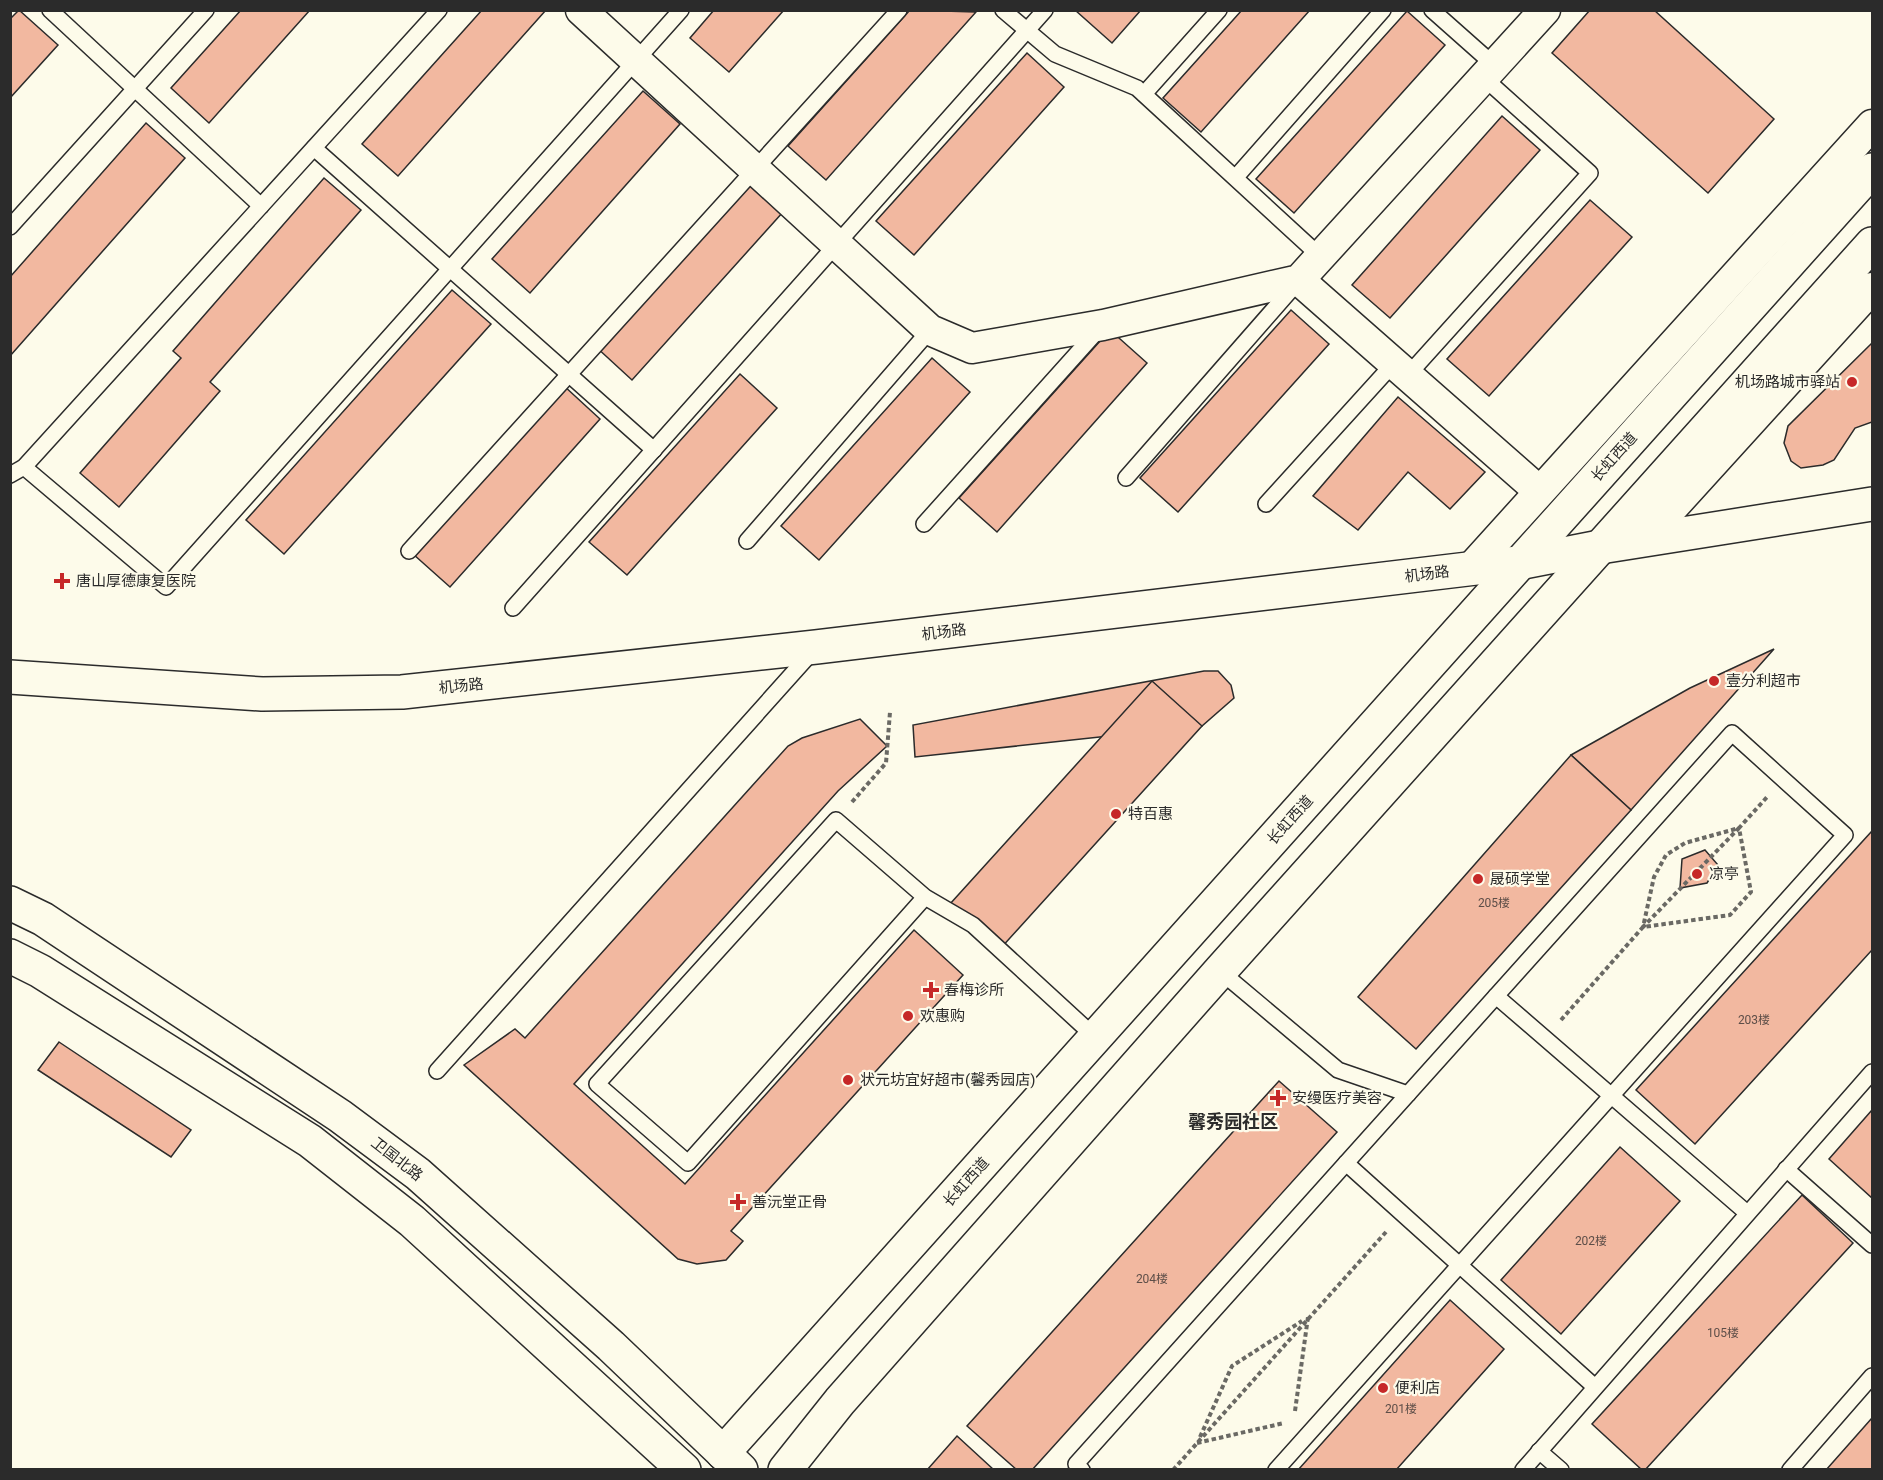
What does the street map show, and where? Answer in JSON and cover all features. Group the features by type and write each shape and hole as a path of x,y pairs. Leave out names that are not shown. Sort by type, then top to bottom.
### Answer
{"street":[{"path":"581,10 930,330 972,348 1103,325 1299,280 1323,258 1545,10"},
{"path":"1470,569 1872,125"},
{"name":"长虹西道","path":"724,1464 1095,1037 1872,170"},
{"path":"785,1470 840,1401 1220,971 1872,244"},
{"path":"1299,280 1539,491"},
{"path":"1643,540 1872,288"},
{"name":"机场路","path":"10,677 262,694 402,692 816,647 1518,563 1600,547 1872,504"},
{"name":"卫国北路","path":"10,903 43,919 331,1109 418,1174 611,1346 724,1464"},
{"path":"10,956 40,971 310,1141 412,1221 684,1470"}],"lane":[{"path":"50,10 261,206"},
{"path":"10,227 206,10"},
{"path":"439,10 17,471 166,587 681,10"},
{"path":"409,551 899,10"},
{"path":"1003,10 1055,54 1137,88 1323,258"},
{"path":"513,608 1045,10"},
{"path":"1144,94 1219,10"},
{"path":"1236,177 1383,10"},
{"path":"1266,504 1401,369 1590,173 1432,10"},
{"path":"314,148 654,450"},
{"path":"1126,478 1299,280"},
{"path":"924,524 1103,325"},
{"path":"747,541 930,330"},
{"path":"437,1071 816,647"},
{"path":"1082,1470 1076,1464 1732,733 1845,835 1276,1470"},
{"path":"926,897 688,1163 597,1084 836,820 926,897 973,925 1095,1037"},
{"path":"1220,971 1338,1070 1408,1094"},
{"path":"1496,996 1747,1213"},
{"path":"1523,1470 1872,1072"},
{"path":"1346,1163 1595,1387"},
{"path":"1786,1169 1872,1245"},
{"path":"1790,1470 1872,1376"},
{"path":"1539,1451 1561,1470"}],"path":[{"path":"836,820 886,763 890,712"},
{"path":"1544,1039 1643,927 1783,779"},
{"path":"1643,927 1730,915 1751,892 1739,828"},
{"path":"1643,927 1654,877 1666,855 1685,843 1739,828"},
{"path":"1173,1470 1402,1214"},
{"path":"1197,1443 1293,1420 1308,1317"},
{"path":"1197,1443 1232,1366 1308,1317"}],"building":[{"path":"19,10 58,45 10,98 10,19"},
{"path":"241,10 310,10 209,123 171,88"},
{"path":"482,10 546,10 398,176 362,144"},
{"path":"714,10 784,10 729,72 690,38"},
{"path":"910,10 976,12 826,180 788,146"},
{"path":"1075,10 1141,10 1112,43"},
{"path":"1242,10 1310,10 1201,132 1163,98"},
{"path":"1590,10 1654,10 1774,119 1708,193 1552,53"},
{"path":"1407,11 1445,45 1294,213 1256,179"},
{"path":"1027,53 1064,87 914,255 876,221"},
{"path":"643,91 680,124 530,293 492,259"},
{"path":"1502,116 1540,150 1390,318 1352,285"},
{"path":"146,123 185,158 10,356 10,277"},
{"path":"324,178 361,210 210,382 220,391 119,507 80,473 181,358 173,351"},
{"path":"745,178 783,212 632,380 595,346"},
{"path":"1590,200 1632,237 1489,396 1447,359"},
{"path":"452,290 491,324 284,554 246,520"},
{"path":"1291,310 1329,344 1178,512 1140,478"},
{"path":"1110,330 1147,363 997,532 959,498"},
{"name":"机场路城市驿站","path":"1872,343 1872,422 1855,428 1834,460 1823,465 1801,468 1791,461 1784,443 1788,426"},
{"path":"932,358 970,392 819,560 781,526"},
{"path":"740,374 777,408 627,575 589,542"},
{"path":"563,385 600,419 450,587 413,554"},
{"path":"1398,397 1485,472 1450,509 1408,472 1358,530 1313,496"},
{"path":"1774,649 1631,810 1571,755 1690,688"},
{"path":"1204,671 1218,671 1231,685 1234,698 1202,726 915,757 913,725"},
{"path":"1152,681 1202,726 1000,949 950,904"},
{"path":"860,719 887,746 838,791 574,1084 685,1184 914,930 963,975 731,1231 743,1241 726,1260 697,1264 678,1259 464,1065 515,1029 525,1038 788,746 802,738"},
{"path":"1571,755 1631,810 1416,1049 1358,997"},
{"path":"1872,831 1872,950 1695,1144 1636,1090"},
{"name":"凉亭","path":"1705,850 1718,865 1707,883 1680,888 1682,859"},
{"path":"59,1042 191,1130 171,1157 38,1070"},
{"path":"1279,1081 1337,1132 1032,1470 1017,1470 967,1426"},
{"path":"1872,1110 1872,1198 1829,1159"},
{"path":"1620,1147 1680,1201 1561,1334 1501,1280"},
{"path":"1802,1195 1853,1243 1645,1470 1642,1470 1592,1424"},
{"path":"1450,1300 1504,1349 1396,1470 1298,1470"},
{"path":"1872,1418 1872,1470 1826,1470"},
{"path":"957,1436 994,1470 927,1470"}],"place":[{"name":"机场路城市驿站","path":"1852,382"},
{"name":"唐山厚德康复医院","path":"62,581"},
{"name":"壹分利超市","path":"1714,681"},
{"name":"特百惠","path":"1116,814"},
{"name":"凉亭","path":"1697,874"},
{"name":"晟硕学堂","path":"1478,879"},
{"name":"春梅诊所","path":"931,990"},
{"name":"欢惠购","path":"908,1016"},
{"name":"状元坊宜好超市(馨秀园店)","path":"848,1080"},
{"name":"安缦医疗美容","path":"1278,1098"},
{"name":"善沅堂正骨","path":"738,1202"},
{"name":"便利店","path":"1383,1388"}],"district":[{"name":"馨秀园社区","path":"1233,1122"}]}
